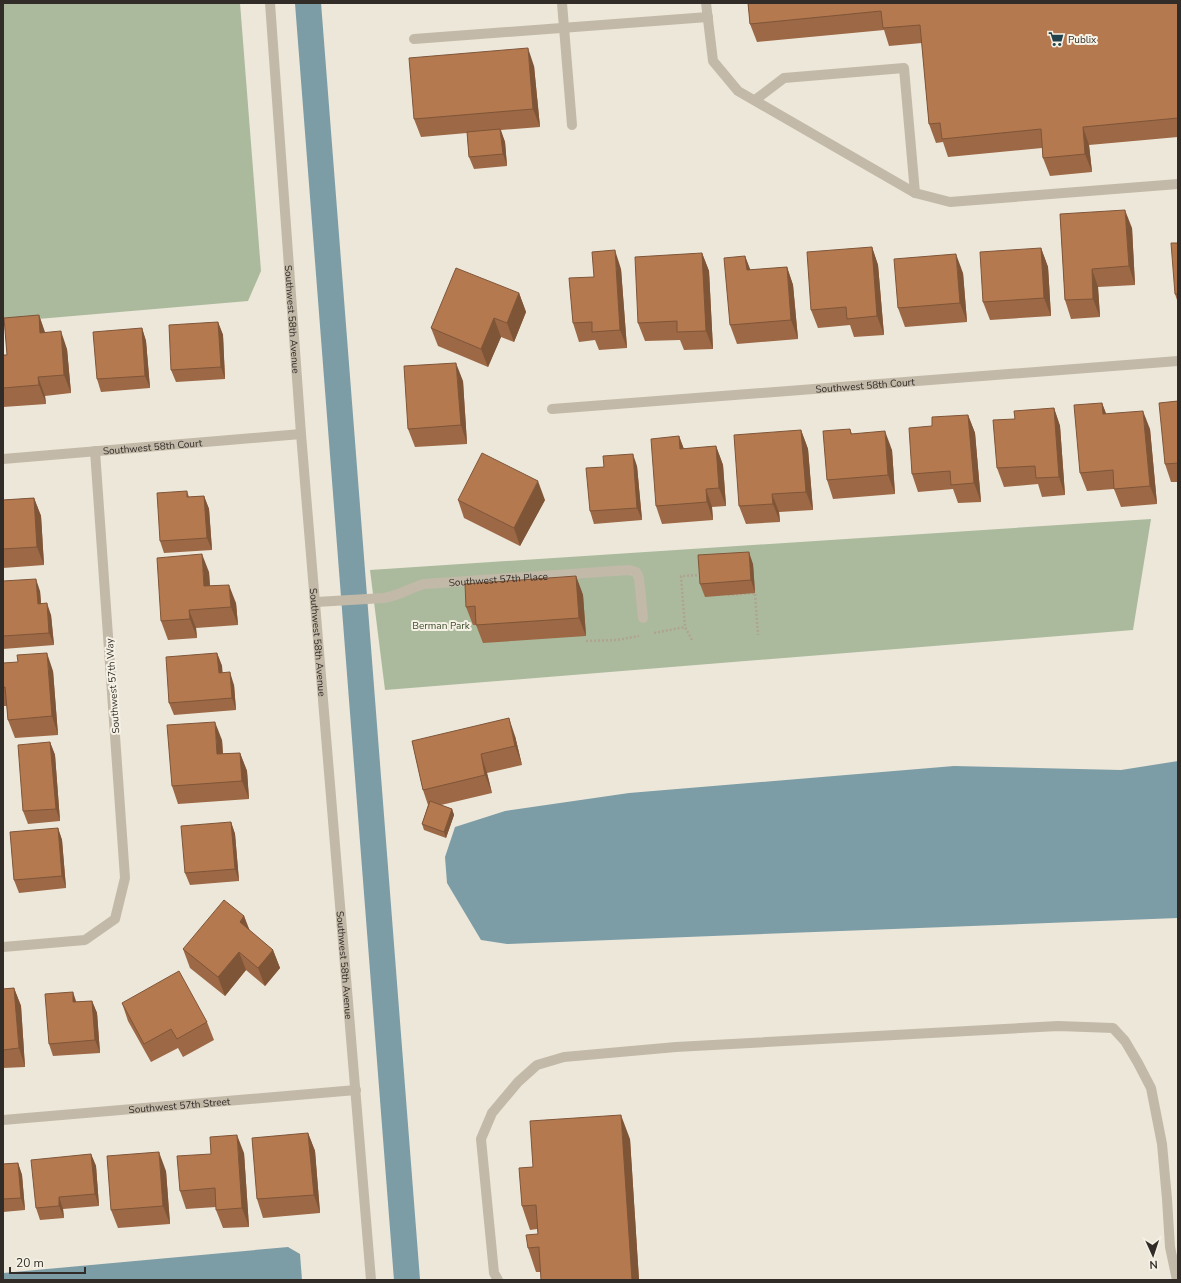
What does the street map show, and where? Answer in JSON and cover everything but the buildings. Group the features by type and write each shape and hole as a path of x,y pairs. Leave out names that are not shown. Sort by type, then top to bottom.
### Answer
{"street":[{"name":"Southwest 58th Avenue","path":"270,3 301,434 371,1280"},
{"path":"562,3 572,125"},
{"path":"706,3 713,61 738,90 915,193 950,202 1178,184"},
{"path":"414,39 708,17"},
{"path":"754,100 784,78 904,68 915,193"},
{"name":"Southwest 58th Court","path":"552,409 1178,362"},
{"name":"Southwest 58th Court","path":"3,459 301,434"},
{"name":"Southwest 57th Way","path":"3,947 85,940 115,919 125,878 96,451"},
{"name":"Southwest 57th Place","path":"316,602 384,598 404,593 411,588 424,584 629,570 636,572 639,578 643,618"},
{"path":"498,1280 494,1273 481,1139 492,1113 518,1082 537,1065 564,1057 676,1047 1058,1026 1113,1028 1125,1041 1151,1088 1162,1144 1170,1246 1177,1280"},
{"name":"Southwest 57th Street","path":"3,1120 356,1090"}],"path":[{"path":"692,640 685,627 681,576 703,575 704,582"},
{"path":"726,595 755,593 758,635"}],"green space":[{"path":"3,3 240,3 261,271 248,301 3,322"},
{"name":"Berman Park","path":"1151,519 1133,630 385,690 370,570"}],"water":[{"path":"1178,761 1178,918 507,944 481,940 447,883 445,857 455,827 505,811 629,793 954,766 1121,770"},
{"path":"288,1247 300,1254 302,1280 3,1280 3,1273"}],"waterway":[{"path":"308,3 407,1280"}],"place":[{"name":"Publix","path":"1056,39"}]}
